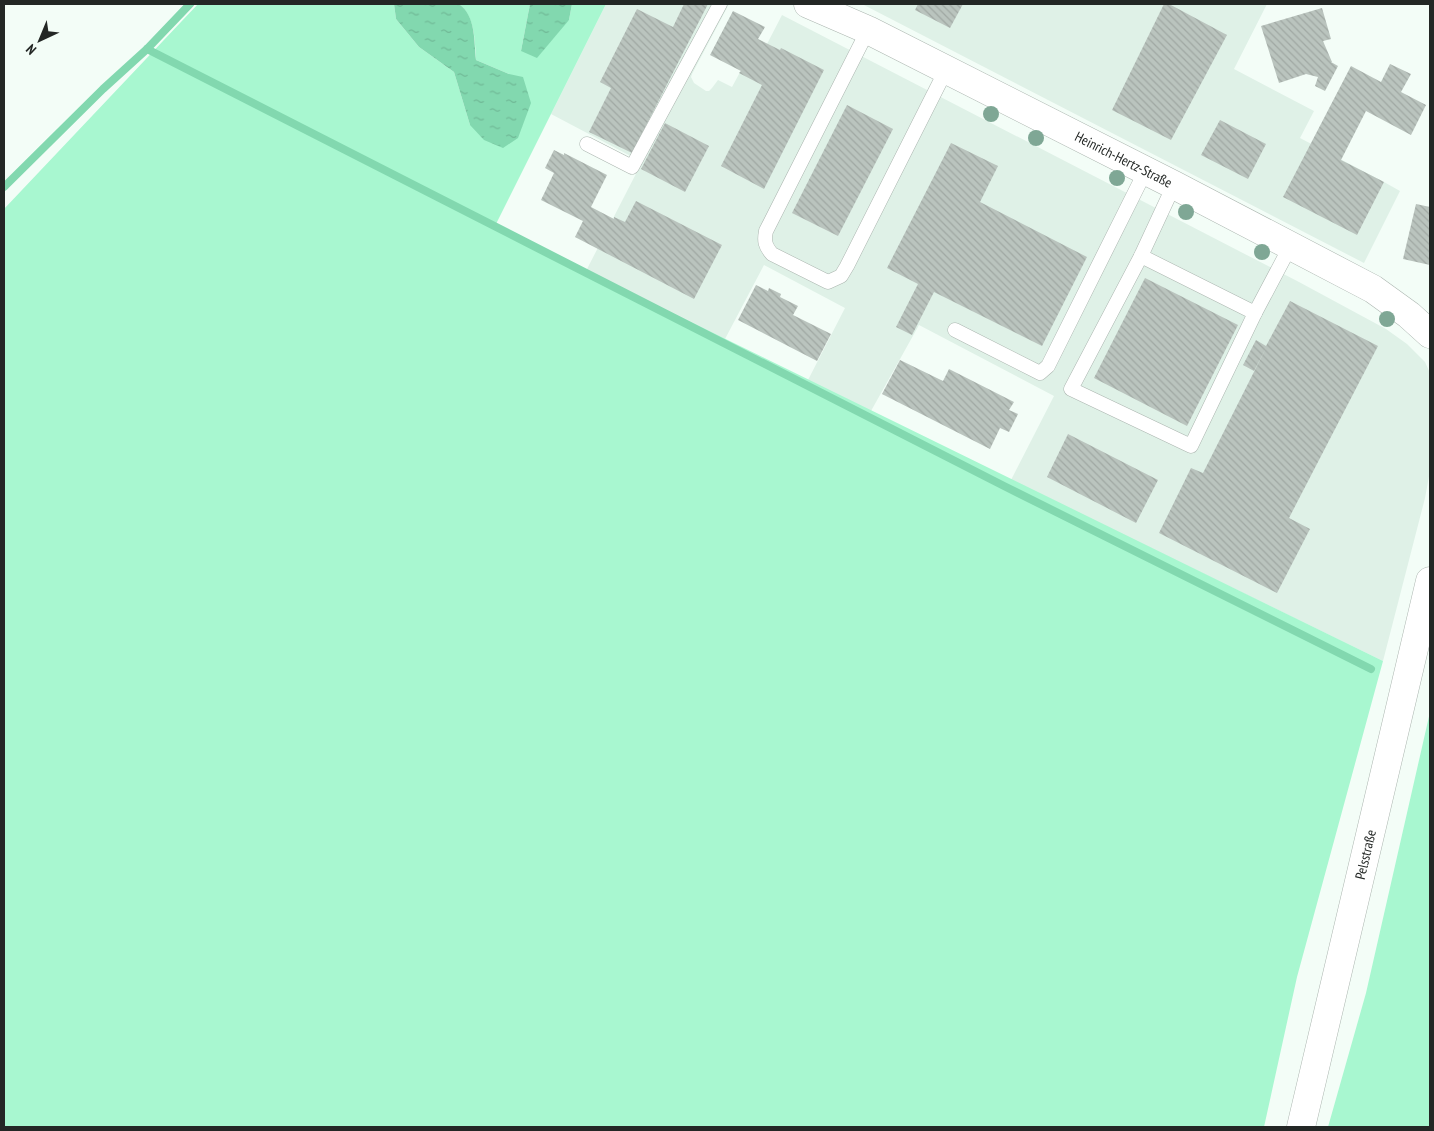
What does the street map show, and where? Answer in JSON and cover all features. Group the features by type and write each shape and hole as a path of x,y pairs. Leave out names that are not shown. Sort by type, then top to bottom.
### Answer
{"street":[{"name":"Heinrich-Hertz-Straße","path":"808,4 868,30 1291,245 1373,289 1430,334"},
{"name":"Pelsstraße","path":"1301,1127 1430,581"}],"lane":[{"path":"587,144 632,167 720,4"},
{"path":"868,30 766,231 764,239 766,248 772,254 828,282 841,276 946,70"},
{"path":"955,330 1040,373 1048,366 1146,170"},
{"path":"1174,185 1141,256 1071,389 1191,446 1255,313 1291,245"},
{"path":"1141,256 1255,313"}],"shaded area":[{"path":"198,4 394,4 396,19 419,47 454,72 470,125 509,74 476,60 471,22 459,4 530,4 521,51 569,20 572,4 606,4 495,226 1383,661 1297,977 1264,1127 4,1127 4,209"},
{"path":"606,4 729,4 691,77 694,83 706,91 709,91 718,80 732,87 758,39 767,44 782,15 1299,282 1386,329 1407,344 1425,362 1430,373 1430,471 1425,498 1383,661 1011,480 1054,396 919,325 871,411 808,380 845,308 764,265 725,339 586,271 642,162 551,114"},
{"path":"862,4 1267,4 1234,69 1314,111 1300,138 1400,191 1364,263"},
{"path":"1430,712 1430,1127 1328,1127 1366,993"}],"water":[{"path":"394,4 459,4 465,9 473,29 476,60 509,74 523,77 531,103 518,138 503,148 484,140 470,125 454,72 419,47 396,19"},
{"path":"530,4 572,4 569,20 537,58 521,51"}],"building":[{"path":"684,4 708,4 632,153 589,132 611,88 600,82 637,9 673,27"},
{"path":"918,4 963,4 950,28 915,10"},
{"path":"1164,4 1169,4 1227,35 1171,140 1112,110"},
{"path":"1322,8 1331,39 1323,41 1331,62 1338,66 1325,91 1315,86 1318,77 1306,74 1279,83 1261,26"},
{"path":"733,11 765,27 758,39 780,50 781,48 824,70 764,189 721,166 762,85 739,73 741,71 710,55"},
{"path":"1390,64 1411,74 1401,92 1426,105 1411,135 1366,111 1341,160 1384,182 1357,235 1283,197 1351,66 1381,82"},
{"path":"847,105 893,129 838,236 792,213"},
{"path":"1220,120 1266,144 1248,179 1201,155"},
{"path":"665,123 709,146 685,192 641,169"},
{"path":"951,143 998,166 980,202 1087,257 1042,346 934,292 912,335 896,327 918,284 887,268"},
{"path":"554,150 564,155 564,153 607,175 591,207 614,219 614,217 625,222 636,201 722,245 694,299 575,237 583,221 541,200 554,173 545,168"},
{"path":"1416,204 1430,207 1430,265 1403,259"},
{"path":"1145,278 1238,325 1187,426 1094,378"},
{"path":"756,285 768,291 769,288 781,294 780,297 798,306 793,315 831,334 817,361 738,320"},
{"path":"1290,301 1378,346 1289,518 1310,529 1277,593 1159,533 1191,468 1203,473 1267,346 1254,371 1243,365 1256,340 1266,346"},
{"path":"900,360 943,381 949,369 1014,402 1009,410 1018,414 1009,432 1000,428 990,449 882,394"},
{"path":"1068,434 1158,480 1136,523 1047,477"}],"waterway":[{"path":"4,187 103,89 147,49 190,4"},
{"path":"147,49 1004,486 1371,669"}]}
